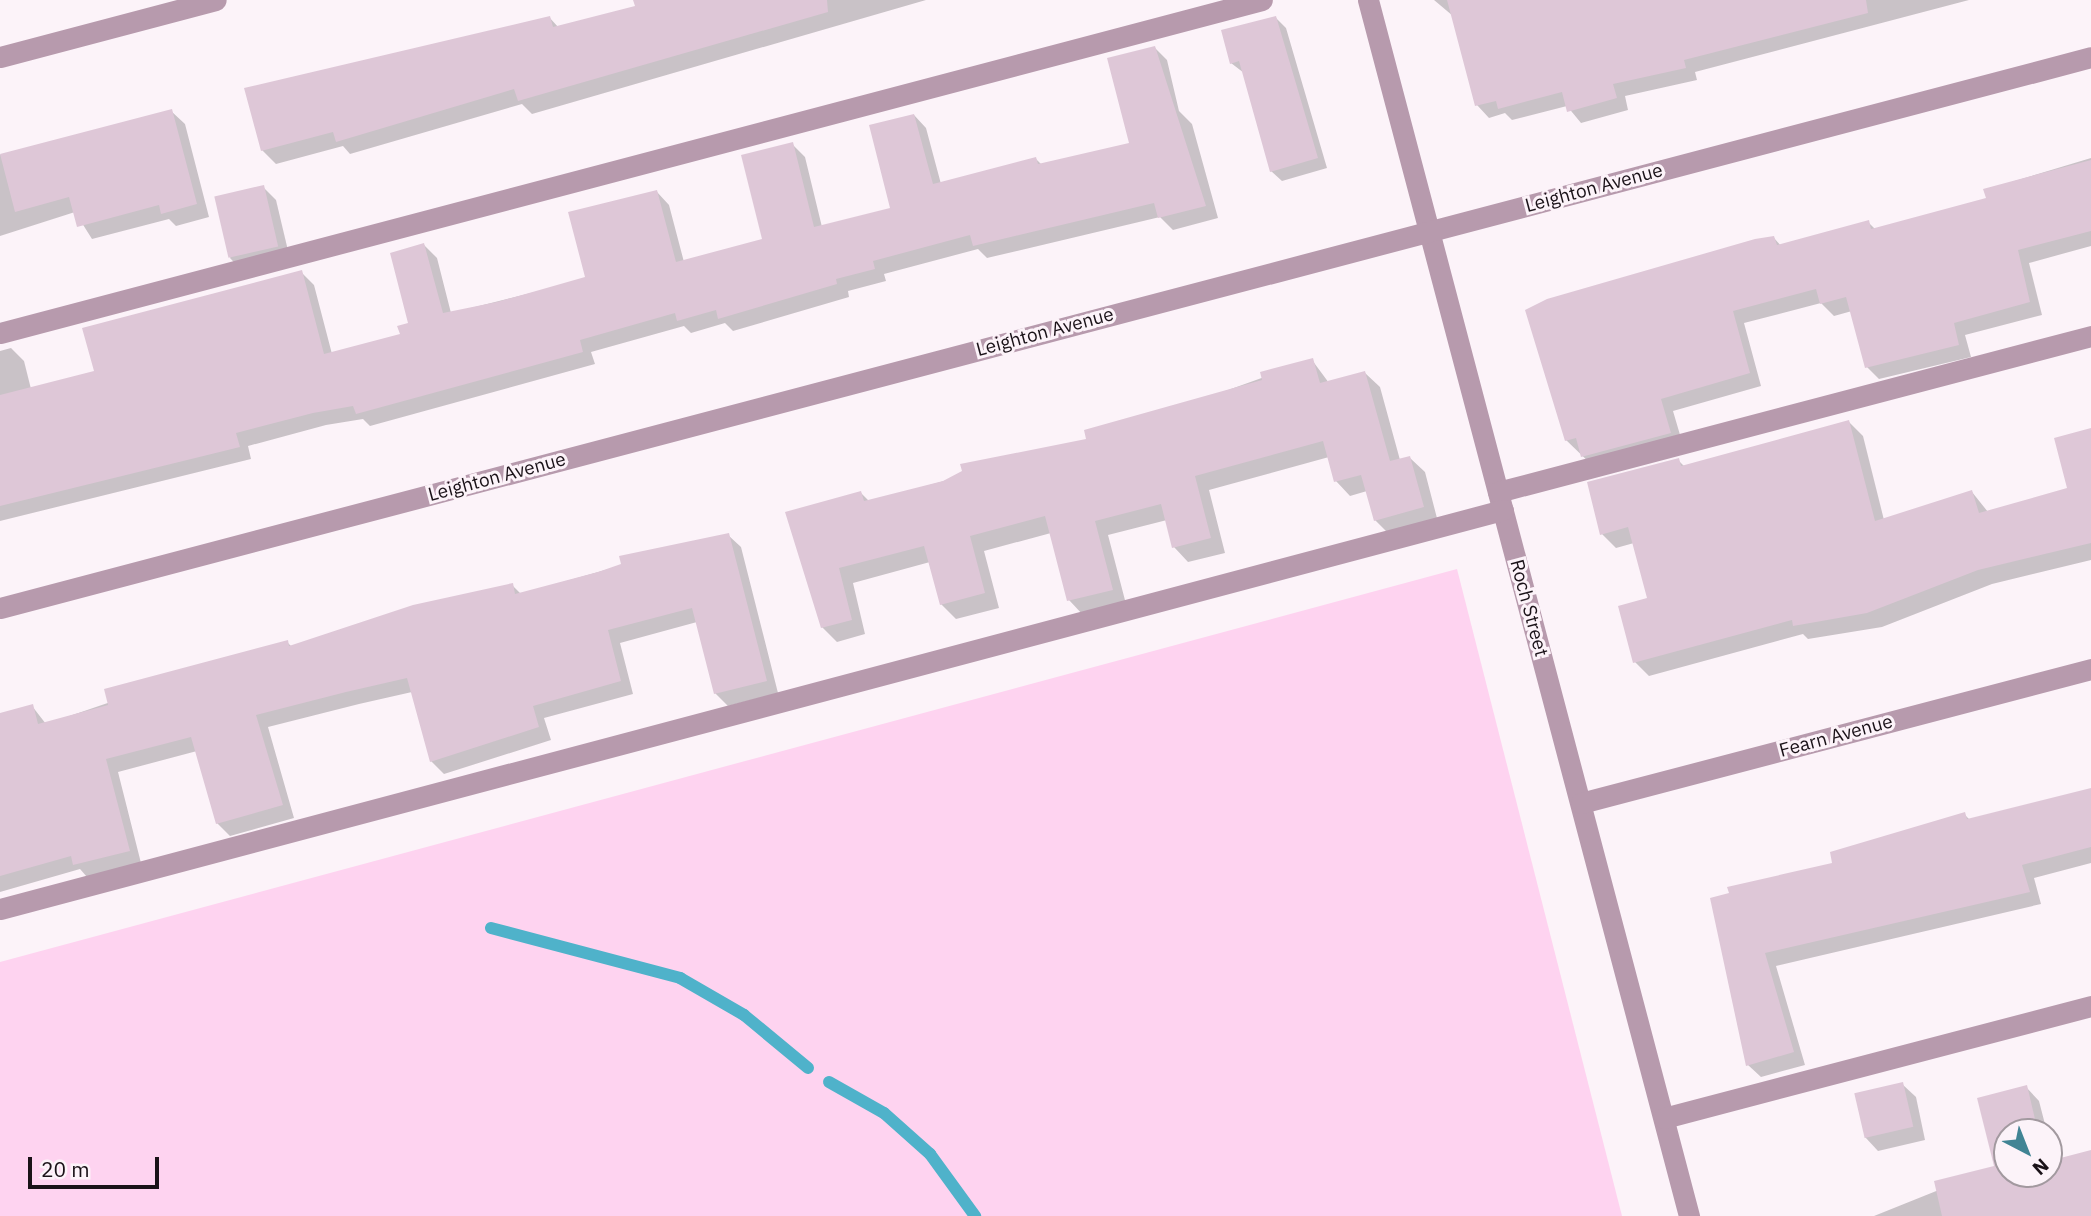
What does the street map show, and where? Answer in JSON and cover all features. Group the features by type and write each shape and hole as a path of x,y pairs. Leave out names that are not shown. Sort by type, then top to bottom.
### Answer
{"street":[{"path":"0,57 216,0"},
{"path":"0,333 1262,0"},
{"name":"Roch Street","path":"1368,0 1431,230 1689,1216"},
{"name":"Leighton Avenue","path":"0,608 2091,57"},
{"path":"0,909 1500,501 2091,336"},
{"name":"Fearn Avenue","path":"1581,803 2091,669"},
{"path":"1664,1118 2091,1006"}],"shaded area":[{"path":"1457,569 1622,1216 0,1216 0,962"}],"building":[{"path":"633,0 827,0 828,12 518,101 514,89 336,142 333,132 261,151 244,88 550,16 553,27 635,6"},
{"path":"1447,0 1866,0 1868,13 1684,60 1686,68 1613,84 1617,98 1567,112 1562,92 1498,109 1496,101 1475,106"},
{"path":"1276,16 1318,158 1270,172 1239,61 1230,64 1221,30"},
{"path":"1155,46 1206,206 1158,218 1154,203 973,246 970,235 873,261 875,269 836,279 837,284 718,319 716,310 677,321 675,313 580,340 583,352 356,414 353,406 313,413 236,433 240,447 0,506 0,395 94,371 82,328 302,270 324,354 400,334 397,326 408,323 390,253 424,243 443,313 497,302 585,277 568,212 657,190 676,262 762,239 741,155 793,142 814,227 890,208 869,125 914,114 933,184 1036,157 1038,164 1129,143 1107,58"},
{"path":"172,109 197,204 161,214 159,205 77,227 69,197 15,212 0,154"},
{"path":"2091,160 2091,231 2018,250 2030,302 1954,323 1959,345 1865,368 1846,297 1820,304 1816,289 1733,311 1750,373 1661,399 1671,433 1581,457 1576,438 1565,441 1525,310 1547,299 1755,239 1774,236 1777,245 1869,220 1871,229 1986,198 1983,189"},
{"path":"264,185 278,246 228,258 214,196"},
{"path":"1313,358 1320,383 1365,371 1390,461 1410,456 1424,507 1374,521 1361,475 1334,482 1323,441 1195,476 1211,538 1172,548 1161,504 1095,521 1113,590 1067,601 1045,516 970,536 985,593 940,605 924,546 839,568 852,620 821,628 785,512 861,491 864,501 943,481 962,471 960,464 1086,439 1084,430 1262,380 1260,372"},
{"path":"1849,420 1875,521 1972,490 1979,513 2067,488 2054,438 2091,428 2091,543 1978,570 1867,613 1793,626 1792,620 1633,663 1618,606 1647,598 1628,527 1600,535 1587,482 1679,458 1681,466"},
{"path":"729,533 767,681 714,694 692,608 608,630 621,681 533,706 539,727 430,762 407,678 346,692 256,715 283,805 216,824 191,737 106,759 130,851 73,865 71,856 0,876 0,713 33,704 38,724 108,705 104,689 288,640 289,646 413,605 513,583 515,594 621,564 619,556"},
{"path":"2091,788 2091,847 2022,865 2030,892 1765,953 1794,1052 1746,1066 1710,898 1729,893 1727,887 1832,863 1830,852 1965,812 1967,819"},
{"path":"1903,1082 1913,1127 1865,1138 1854,1093"},
{"path":"2027,1085 2035,1118 1993,1118 1993,1162 1977,1098"},
{"path":"2091,1150 2091,1216 1942,1216 1934,1181 1993,1166 1993,1188 2063,1188 2063,1157"}],"waterway":[{"path":"491,928 680,978 744,1015 808,1068"},
{"path":"829,1082 884,1113 930,1154 975,1216"}]}
